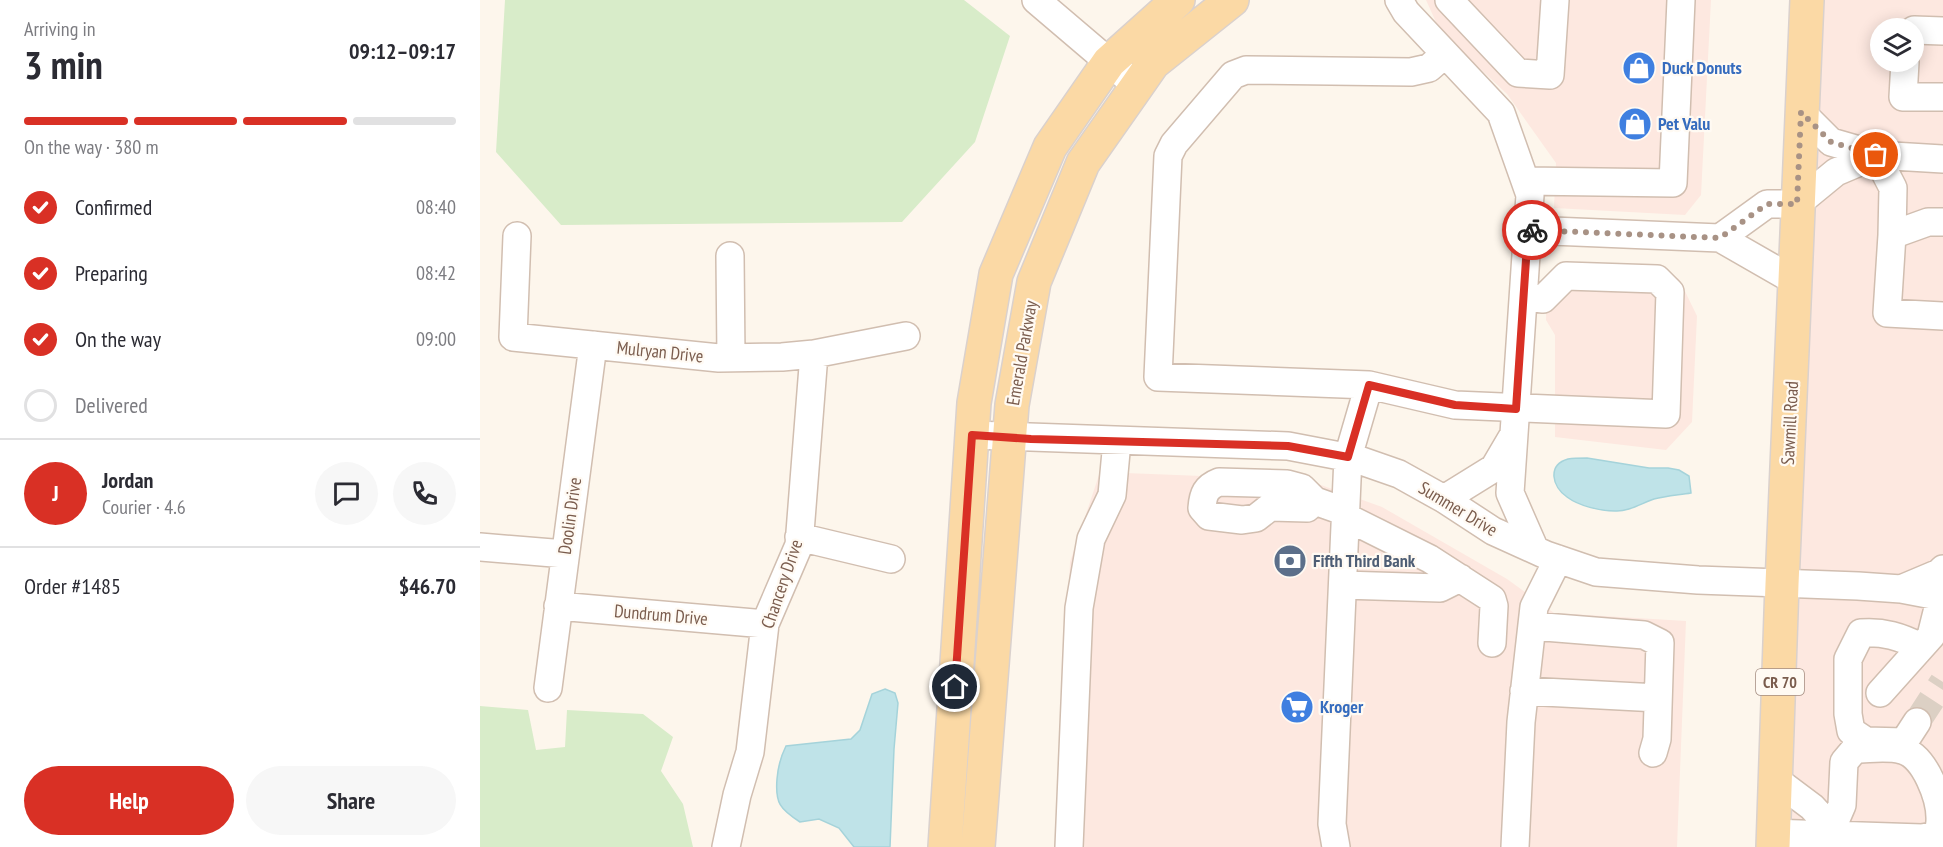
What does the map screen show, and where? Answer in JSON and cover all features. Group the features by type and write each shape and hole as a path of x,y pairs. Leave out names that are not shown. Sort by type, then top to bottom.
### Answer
{"main road":[{"path":"945,847 974,403 996,274 1050,147 1109,62 1178,0"},
{"name":"Emerald Parkway","path":"978,847 1012,405 1034,282 1083,164 1153,63 1232,0"},
{"name":"Sawmill Road","path":"1774,840 1782,584 1807,0"}],"street":[{"path":"1036,0 1137,86"},
{"path":"1434,0 1406,9 1501,113 1530,195 1510,493 1546,555 1534,607 1524,691 1515,847"},
{"path":"1449,0 1518,73 1550,75 1555,0"},
{"path":"1526,182 1673,183 1682,0"},
{"path":"1924,30 1943,31"},
{"path":"1445,54 1429,68 1411,72 1246,70 1233,75 1174,144 1168,156 1158,377 1369,385 1515,421 1666,414 1670,292 1657,279 1566,276 1543,299 1524,297"},
{"path":"1904,72 1903,97 1943,98"},
{"path":"1801,112 1831,142 1876,155 1943,159"},
{"path":"1720,238 1767,204 1797,204 1836,172 1876,155"},
{"path":"1876,155 1893,188 1887,313 1943,316"},
{"path":"1892,235 1928,222 1943,222"},
{"path":"1528,230 1720,238 1795,281"},
{"name":"Mulryan Drive","path":"517,236 513,337 731,358 814,354 906,336"},
{"path":"730,256 731,358"},
{"name":"Doolin Drive","path":"548,688 592,345"},
{"name":"Chancery Drive","path":"726,847 737,795 750,752 765,624 799,545 814,354"},
{"path":"1336,847 1332,824 1348,457 1369,385"},
{"path":"1444,499 1494,468 1515,421"},
{"name":"Summer Drive","path":"972,435 1288,446 1348,457 1399,474 1444,499 1493,531 1546,555 1596,572 1698,580 1901,589 1942,596"},
{"path":"1069,847 1079,608 1091,539 1112,495 1117,441"},
{"path":"1315,501 1346,514 1430,559 1492,599 1494,606 1492,643"},
{"path":"799,537 891,559"},
{"path":"480,547 565,554"},
{"path":"1901,589 1940,573 1943,569"},
{"path":"1343,585 1440,588 1460,578"},
{"path":"1880,693 1933,636 1942,596"},
{"name":"Dundrum Drive","path":"558,606 765,624"},
{"path":"1532,626 1644,635 1660,643 1657,739 1653,753"},
{"path":"1917,722 1904,741 1866,741 1851,731 1848,714 1848,659 1861,633 1876,632 1900,637 1933,636"},
{"path":"1524,691 1658,698"},
{"path":"1774,840 1922,838 1938,835 1940,822 1937,795 1916,757 1904,750 1890,748 1855,750 1844,762 1842,805 1836,819 1824,820 1812,807 1776,780"}],"shaded area":[{"path":"1426,0 1711,0 1701,195 1685,215 1554,208 1556,163 1507,94 1440,31"},
{"path":"1807,0 1943,0 1943,847 1773,847"},
{"path":"1660,268 1679,279 1697,316 1692,422 1666,450 1555,437 1555,335 1546,320 1547,283"},
{"path":"1100,472 1307,480 1382,507 1507,579 1554,613 1686,621 1677,847 1058,847 1070,562"}],"green space":[{"path":"505,0 964,0 1010,36 975,142 902,222 561,225 496,152"},
{"path":"480,706 528,710 536,750 565,747 567,710 643,714 673,737 661,771 683,804 693,847 480,847"}],"water":[{"path":"1587,458 1649,468 1679,470 1689,476 1691,493 1654,499 1620,511 1603,510 1584,505 1562,493 1555,482 1554,471 1561,462 1568,459"},
{"path":"885,689 895,693 898,703 890,847 854,847 839,828 819,819 800,822 783,809 777,794 779,766 786,746 851,739 860,730 872,694"}],"tunnel":[{"path":"1917,722 1943,682"}],"way so far":[{"path":"1532,230 1720,238 1767,204 1797,204 1801,112 1831,142 1876,155"}],"place":[{"name":"Duck Donuts","path":"1639,68"},
{"name":"Pet Valu","path":"1635,124"},
{"name":"Fifth Third Bank","path":"1290,561"},
{"name":"Kroger","path":"1297,707"}],"route":[{"path":"955,687 972,435 1031,439 1288,446 1348,457 1369,385 1455,405 1516,409 1528,230 1532,230"}]}
